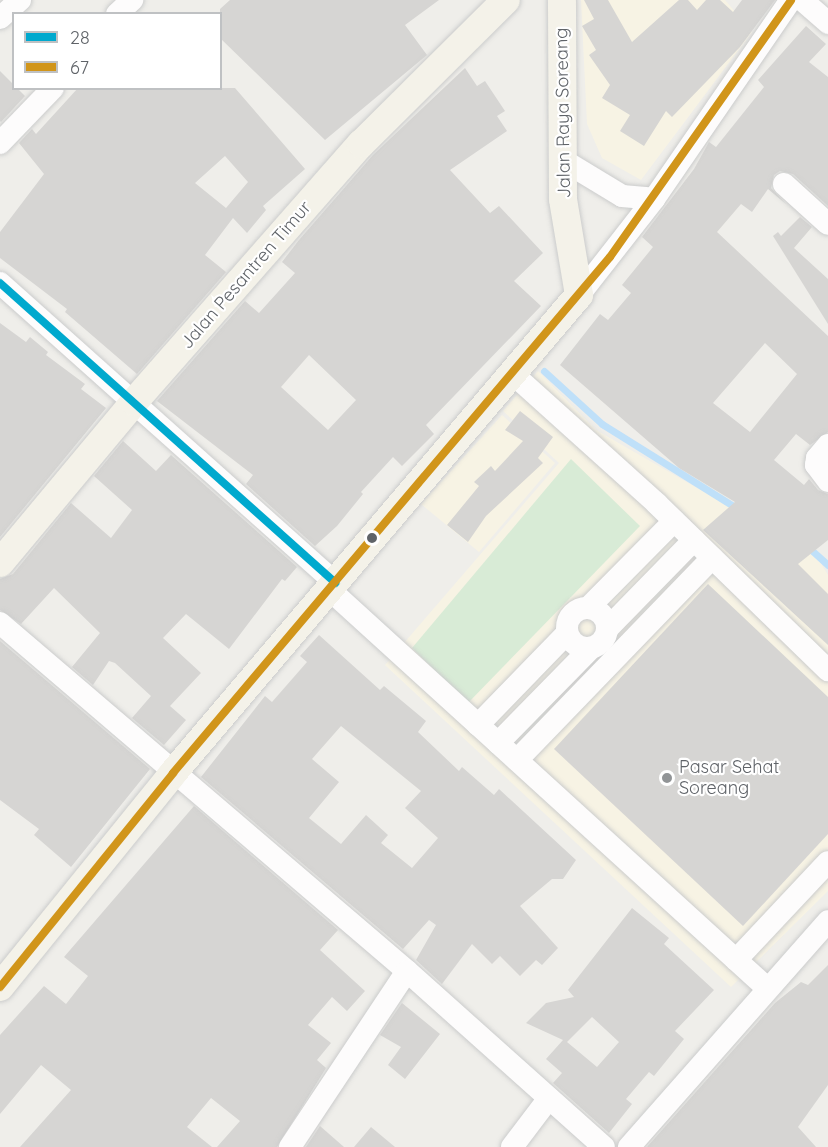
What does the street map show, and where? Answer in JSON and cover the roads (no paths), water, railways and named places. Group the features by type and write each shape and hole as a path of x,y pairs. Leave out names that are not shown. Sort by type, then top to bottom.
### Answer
{"main road":[{"name":"Jalan Raya Soreang","path":"562,0 561,159 565,217 579,296"},
{"name":"Jalan Pesantren Timur","path":"0,563 134,402 361,144 502,2"},
{"path":"0,987 173,773 579,296"}],"street":[{"path":"0,18 20,0"},
{"path":"119,12 132,0"},
{"path":"579,296 654,199 791,0"},
{"path":"802,0 828,23"},
{"path":"0,143 51,90"},
{"path":"561,159 622,196 654,199"},
{"path":"784,183 828,224"},
{"path":"0,283 134,402 478,725 767,988"},
{"path":"514,375 674,521 828,670"},
{"path":"828,445 817,458 816,465 828,481"},
{"path":"478,725 567,633 572,615 589,607 674,521"},
{"path":"498,743 590,649 599,645 608,628 694,540"},
{"path":"517,760 712,558"},
{"path":"589,607 599,611 608,628"},
{"path":"0,623 407,972 604,1147"},
{"path":"567,633 580,647 590,649"},
{"path":"736,960 828,862"},
{"path":"628,1147 828,921"},
{"path":"290,1147 407,972"},
{"path":"512,1147 549,1098"}],"waterway":[{"path":"544,371 602,424 738,509"},
{"path":"808,547 828,565"}],"place":[{"name":"Pasar Sehat Soreang","path":"667,778"}]}
